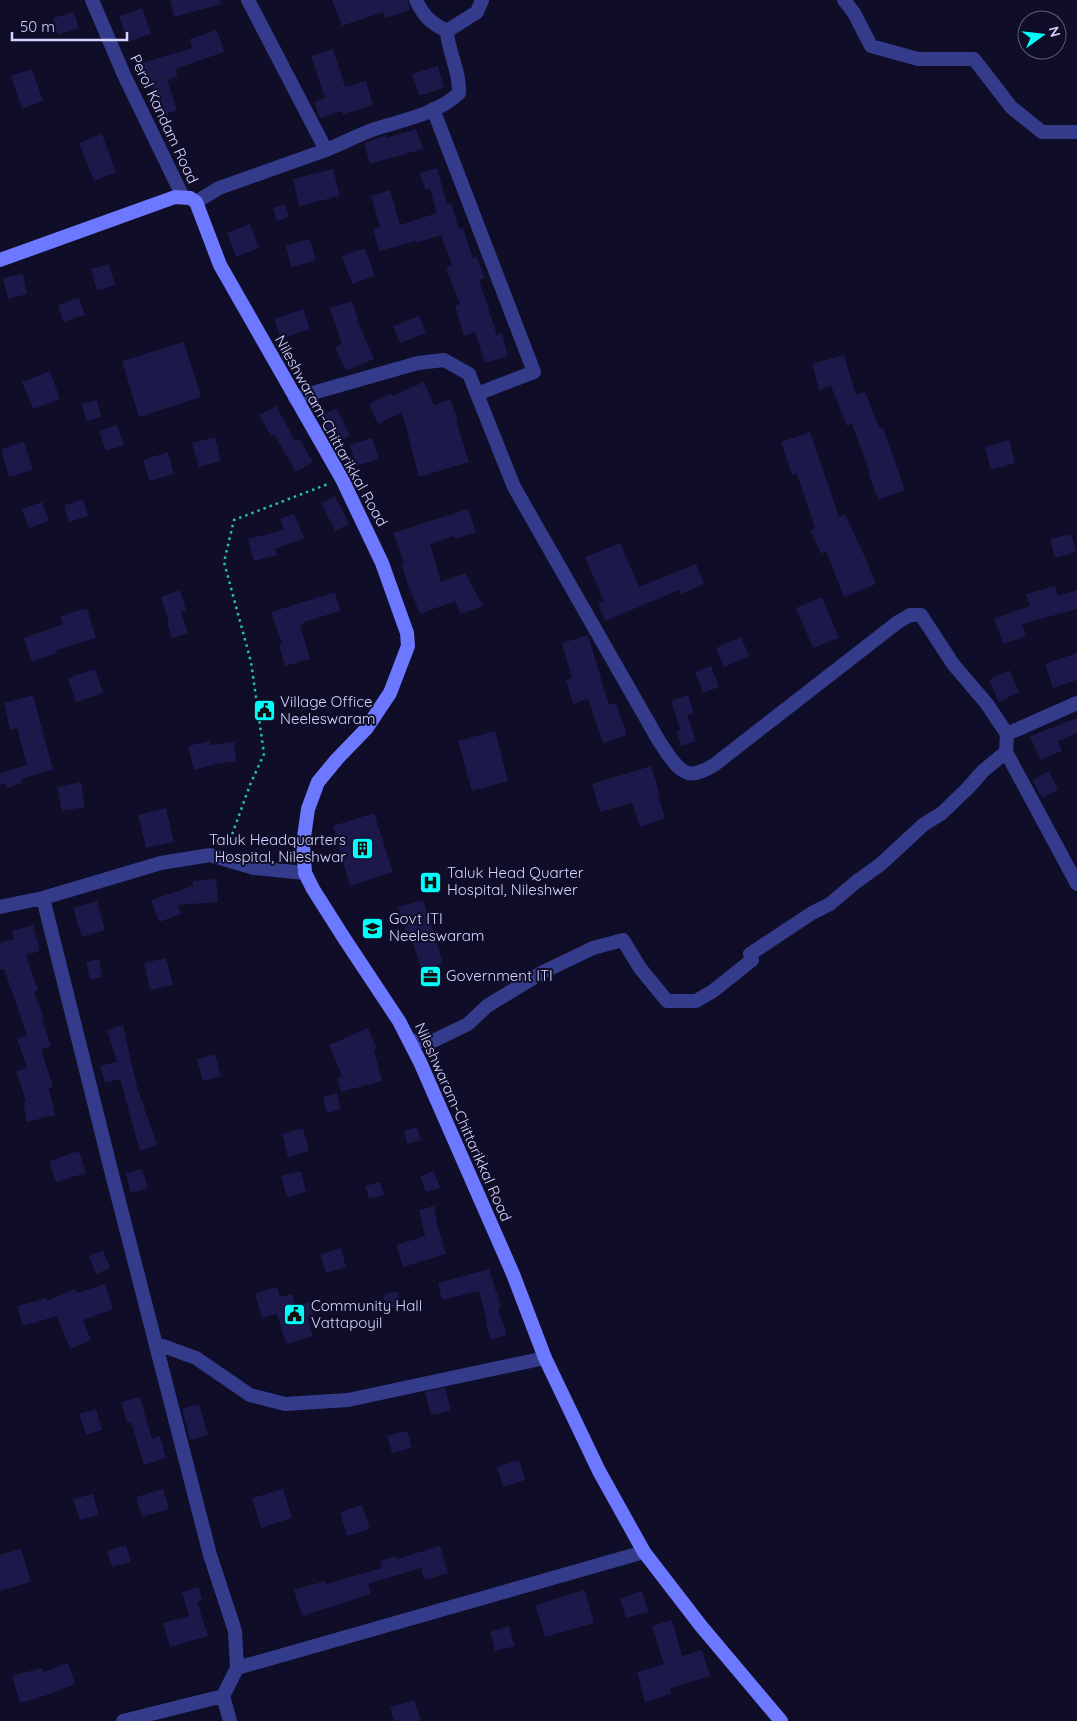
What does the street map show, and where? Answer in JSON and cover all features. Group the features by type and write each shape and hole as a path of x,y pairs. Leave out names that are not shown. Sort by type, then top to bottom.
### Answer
{"main road":[{"path":"0,260 175,197 190,198 196,202"},
{"name":"Nileshwaram-Chittarikkal Road","path":"196,202 220,265 342,479 382,563 407,633 408,646 390,693 366,729 318,782 308,808 303,844 305,873 338,930 399,1021 410,1041 513,1274 545,1358 599,1471 644,1552 701,1626 781,1721"}],"street":[{"name":"Perol Kandam Road","path":"92,0 124,75 183,197"},
{"path":"248,0 326,150"},
{"path":"416,0 421,11 432,24 447,31"},
{"path":"447,31 477,12 482,0"},
{"path":"844,0 854,13 871,46 918,59 974,58 1011,107 1042,132 1077,132"},
{"path":"196,202 218,188 326,150 370,131 423,114 453,99 459,92 460,80 448,41 447,31"},
{"path":"432,109 534,372 477,394"},
{"path":"296,398 418,363 444,360 469,374 514,486 659,741 670,758 681,770 694,774 714,765 910,615 921,615 953,664 987,704 1007,734 1006,752 1077,884"},
{"path":"1007,734 1077,703"},
{"path":"410,1041 433,1040 468,1024 486,1006 543,972 593,948 623,940 640,968 667,1001 696,1001 713,991 752,960 750,954 812,913 830,904 881,864 923,825 942,813 968,788 983,770 1006,752"},
{"path":"0,908 43,898 161,863 210,855 254,868 305,873"},
{"path":"43,898 210,1555 235,1631 238,1668 223,1696 230,1721"},
{"path":"156,1345 196,1358 250,1395 285,1404 348,1400 545,1358"},
{"path":"238,1668 644,1552"},
{"path":"123,1721 223,1696"}],"path":[{"path":"210,855 229,843 250,784 264,754 251,662 224,562 234,520 342,479"}],"building":[{"path":"170,0 220,0 221,4 174,17"},
{"path":"332,0 407,0 410,10 385,18 383,12 342,26"},
{"path":"142,8 151,34 128,42 119,16"},
{"path":"74,12 79,28 58,35 53,18"},
{"path":"217,30 224,52 175,69 178,76 167,80 177,110 163,115 152,84 148,85 142,63 192,48 190,39"},
{"path":"333,49 345,87 366,81 373,105 343,114 341,111 320,118 314,102 325,98 311,56"},
{"path":"438,66 444,88 419,96 412,74"},
{"path":"32,69 43,101 22,109 11,76"},
{"path":"416,129 423,149 370,164 364,143 386,135 387,138"},
{"path":"102,134 116,172 94,181 79,143"},
{"path":"437,168 447,204 451,203 459,229 463,228 473,258 476,256 485,278 479,280 497,335 502,333 508,356 485,363 475,332 464,336 455,306 460,304 446,268 452,265 441,235 417,243 416,241 379,251 373,229 380,227 371,196 390,190 400,225 437,213 430,189 425,190 420,173"},
{"path":"333,169 340,196 299,206 293,179"},
{"path":"284,204 289,217 277,221 273,208"},
{"path":"250,224 259,248 236,257 227,233"},
{"path":"310,239 316,260 291,267 286,246"},
{"path":"365,248 375,276 352,284 342,256"},
{"path":"109,264 115,285 97,291 91,269"},
{"path":"23,274 27,294 8,299 3,278"},
{"path":"79,298 85,315 63,322 58,305"},
{"path":"352,301 357,320 374,359 346,371 335,347 342,344 330,308"},
{"path":"303,309 310,329 281,339 274,319"},
{"path":"419,316 426,333 400,343 393,326"},
{"path":"184,342 201,397 139,417 122,361"},
{"path":"844,355 856,395 865,392 880,429 883,428 905,490 878,500 852,424 847,426 831,386 819,390 812,364"},
{"path":"50,371 60,399 33,409 22,382"},
{"path":"424,382 434,405 450,399 458,420 456,421 469,462 419,477 402,412 378,424 369,404 391,393 392,396"},
{"path":"97,400 101,417 86,421 82,404"},
{"path":"276,406 295,441 299,439 313,462 296,472 274,434 271,436 259,415"},
{"path":"336,408 350,436 334,444 320,417"},
{"path":"117,425 124,445 106,451 99,431"},
{"path":"810,432 839,517 845,514 876,584 844,597 826,551 821,554 810,530 815,528 797,474 792,475 781,442"},
{"path":"215,437 221,461 199,467 192,443"},
{"path":"372,438 379,459 356,466 350,445"},
{"path":"1009,440 1015,463 991,470 985,447"},
{"path":"24,442 33,470 9,477 1,449"},
{"path":"168,452 174,474 149,481 143,460"},
{"path":"335,496 349,524 335,531 321,503"},
{"path":"83,500 88,516 69,522 64,505"},
{"path":"42,502 49,521 29,528 22,509"},
{"path":"468,509 476,532 456,539 454,536 430,544 441,582 465,573 483,606 461,614 455,601 420,614 407,582 401,563 404,563 393,533"},
{"path":"294,514 304,538 275,549 277,555 254,561 248,539 284,530 280,519"},
{"path":"1071,534 1076,552 1055,558 1050,539"},
{"path":"620,543 639,587 696,564 704,584 681,594 679,590 605,621 598,604 604,601 585,557"},
{"path":"1055,586 1058,596 1077,590 1077,609 1022,624 1026,636 1004,644 994,619 1030,606 1026,594"},
{"path":"180,590 186,610 181,612 188,633 172,638 167,622 169,621 161,597"},
{"path":"335,592 340,611 304,622 305,624 300,625 310,659 285,666 279,645 282,644 271,612"},
{"path":"822,597 839,638 813,648 796,608"},
{"path":"87,608 96,638 56,650 57,653 32,662 24,638 63,624 61,616"},
{"path":"588,635 609,705 616,703 627,735 603,743 588,699 573,704 566,680 572,678 562,643"},
{"path":"741,637 749,656 724,667 716,648"},
{"path":"1077,653 1077,680 1053,688 1045,664"},
{"path":"711,666 719,687 703,693 695,672"},
{"path":"95,669 103,693 76,702 68,678"},
{"path":"1009,670 1019,692 999,702 989,680"},
{"path":"33,695 53,770 21,779 23,783 7,788 6,783 0,785 0,773 27,765 17,728 10,730 4,703"},
{"path":"688,695 694,713 687,715 696,741 681,746 677,731 680,730 671,701"},
{"path":"1077,718 1077,733 1058,741 1062,751 1040,760 1030,736"},
{"path":"495,731 508,781 472,791 458,741"},
{"path":"209,741 210,745 234,742 236,761 194,770 188,746"},
{"path":"651,766 665,818 640,827 632,803 600,812 592,784"},
{"path":"1049,771 1058,790 1042,798 1032,780"},
{"path":"81,782 85,807 62,811 57,787"},
{"path":"166,808 174,842 146,848 138,815"},
{"name":"Taluk Headquarters Hospital, Nileshwar","path":"374,813 393,872 350,886 333,826"},
{"path":"216,879 218,902 178,905 181,914 159,922 151,900 193,886 193,881"},
{"path":"423,900 443,963 422,970 412,941 409,942 398,907"},
{"path":"97,901 105,930 82,937 73,908"},
{"path":"33,925 40,951 26,955 38,990 34,992 44,1018 42,1019 51,1046 41,1049 53,1087 49,1088 55,1115 27,1122 23,1102 26,1101 16,1071 27,1068 17,1039 27,1035 4,969 0,970 0,943 14,939 12,931"},
{"path":"166,958 173,985 150,990 144,963"},
{"path":"99,959 102,977 90,980 86,962"},
{"path":"123,1025 137,1087 157,1145 140,1151 120,1079 105,1083 100,1066 117,1062 107,1030"},
{"path":"368,1028 377,1049 374,1050 382,1081 341,1092 337,1078 342,1076 329,1045"},
{"path":"215,1054 221,1076 203,1081 197,1059"},
{"path":"337,1093 341,1109 327,1113 323,1097"},
{"path":"417,1127 421,1140 407,1144 404,1131"},
{"path":"303,1128 309,1151 288,1157 282,1134"},
{"path":"79,1151 86,1173 56,1182 49,1161"},
{"path":"142,1169 148,1188 131,1193 126,1173"},
{"path":"301,1171 306,1192 287,1197 281,1176"},
{"path":"434,1171 440,1188 426,1192 420,1176"},
{"path":"380,1182 384,1195 369,1199 365,1186"},
{"path":"434,1206 436,1221 446,1254 403,1267 396,1245 425,1236 419,1210"},
{"path":"341,1248 346,1267 326,1273 320,1254"},
{"path":"103,1250 110,1268 96,1274 89,1256"},
{"path":"489,1269 497,1291 501,1308 498,1309 507,1335 491,1340 485,1322 487,1322 479,1291 442,1300 438,1283"},
{"path":"105,1284 113,1309 83,1320 91,1340 70,1349 57,1316 23,1326 17,1306 46,1298 47,1301 75,1289 77,1293"},
{"name":"Community Hall Vattapoyil","path":"277,1287 280,1297 292,1294 296,1307 309,1302 314,1317 307,1318 313,1336 286,1344 277,1314 262,1318 255,1293"},
{"path":"397,1291 401,1306 387,1310 383,1295"},
{"path":"445,1388 451,1411 431,1415 425,1392"},
{"path":"140,1397 152,1439 160,1436 166,1458 144,1465 131,1422 127,1423 121,1402"},
{"path":"199,1404 208,1435 190,1440 182,1409"},
{"path":"96,1409 102,1430 86,1435 79,1414"},
{"path":"407,1431 412,1448 392,1453 387,1436"},
{"path":"519,1460 525,1480 503,1487 497,1467"},
{"path":"163,1489 169,1509 142,1517 136,1497"},
{"path":"283,1489 292,1518 261,1528 252,1498"},
{"path":"93,1494 99,1515 80,1520 73,1499"},
{"path":"362,1505 370,1529 347,1536 340,1512"},
{"path":"126,1545 131,1562 112,1567 107,1551"},
{"path":"440,1546 448,1573 425,1580 421,1568 368,1584 371,1594 302,1616 294,1590 325,1581 326,1584 382,1568 380,1561 396,1556 397,1559"},
{"path":"21,1549 31,1582 0,1591 0,1555"},
{"path":"199,1587 202,1600 197,1602 208,1636 170,1647 163,1623 189,1616 182,1592"},
{"path":"585,1590 594,1623 545,1637 535,1605"},
{"path":"642,1591 648,1612 626,1618 620,1598"},
{"path":"672,1620 682,1656 702,1650 710,1676 670,1688 671,1694 645,1702 637,1672 664,1664 652,1626"},
{"path":"509,1626 515,1646 495,1651 490,1632"},
{"path":"68,1663 75,1684 20,1703 12,1676 42,1668 43,1672"},
{"path":"414,1700 421,1721 394,1721 390,1707"}],"place":[{"name":"Village Office Neeleswaram","path":"264,711"},
{"name":"Taluk Headquarters Hospital, Nileshwar","path":"362,849"},
{"name":"Taluk Head Quarter Hospital, Nileshwer","path":"431,882"},
{"name":"Govt ITI Neeleswaram","path":"373,928"},
{"name":"Government ITI","path":"430,976"},
{"name":"Community Hall Vattapoyil","path":"295,1315"}]}
